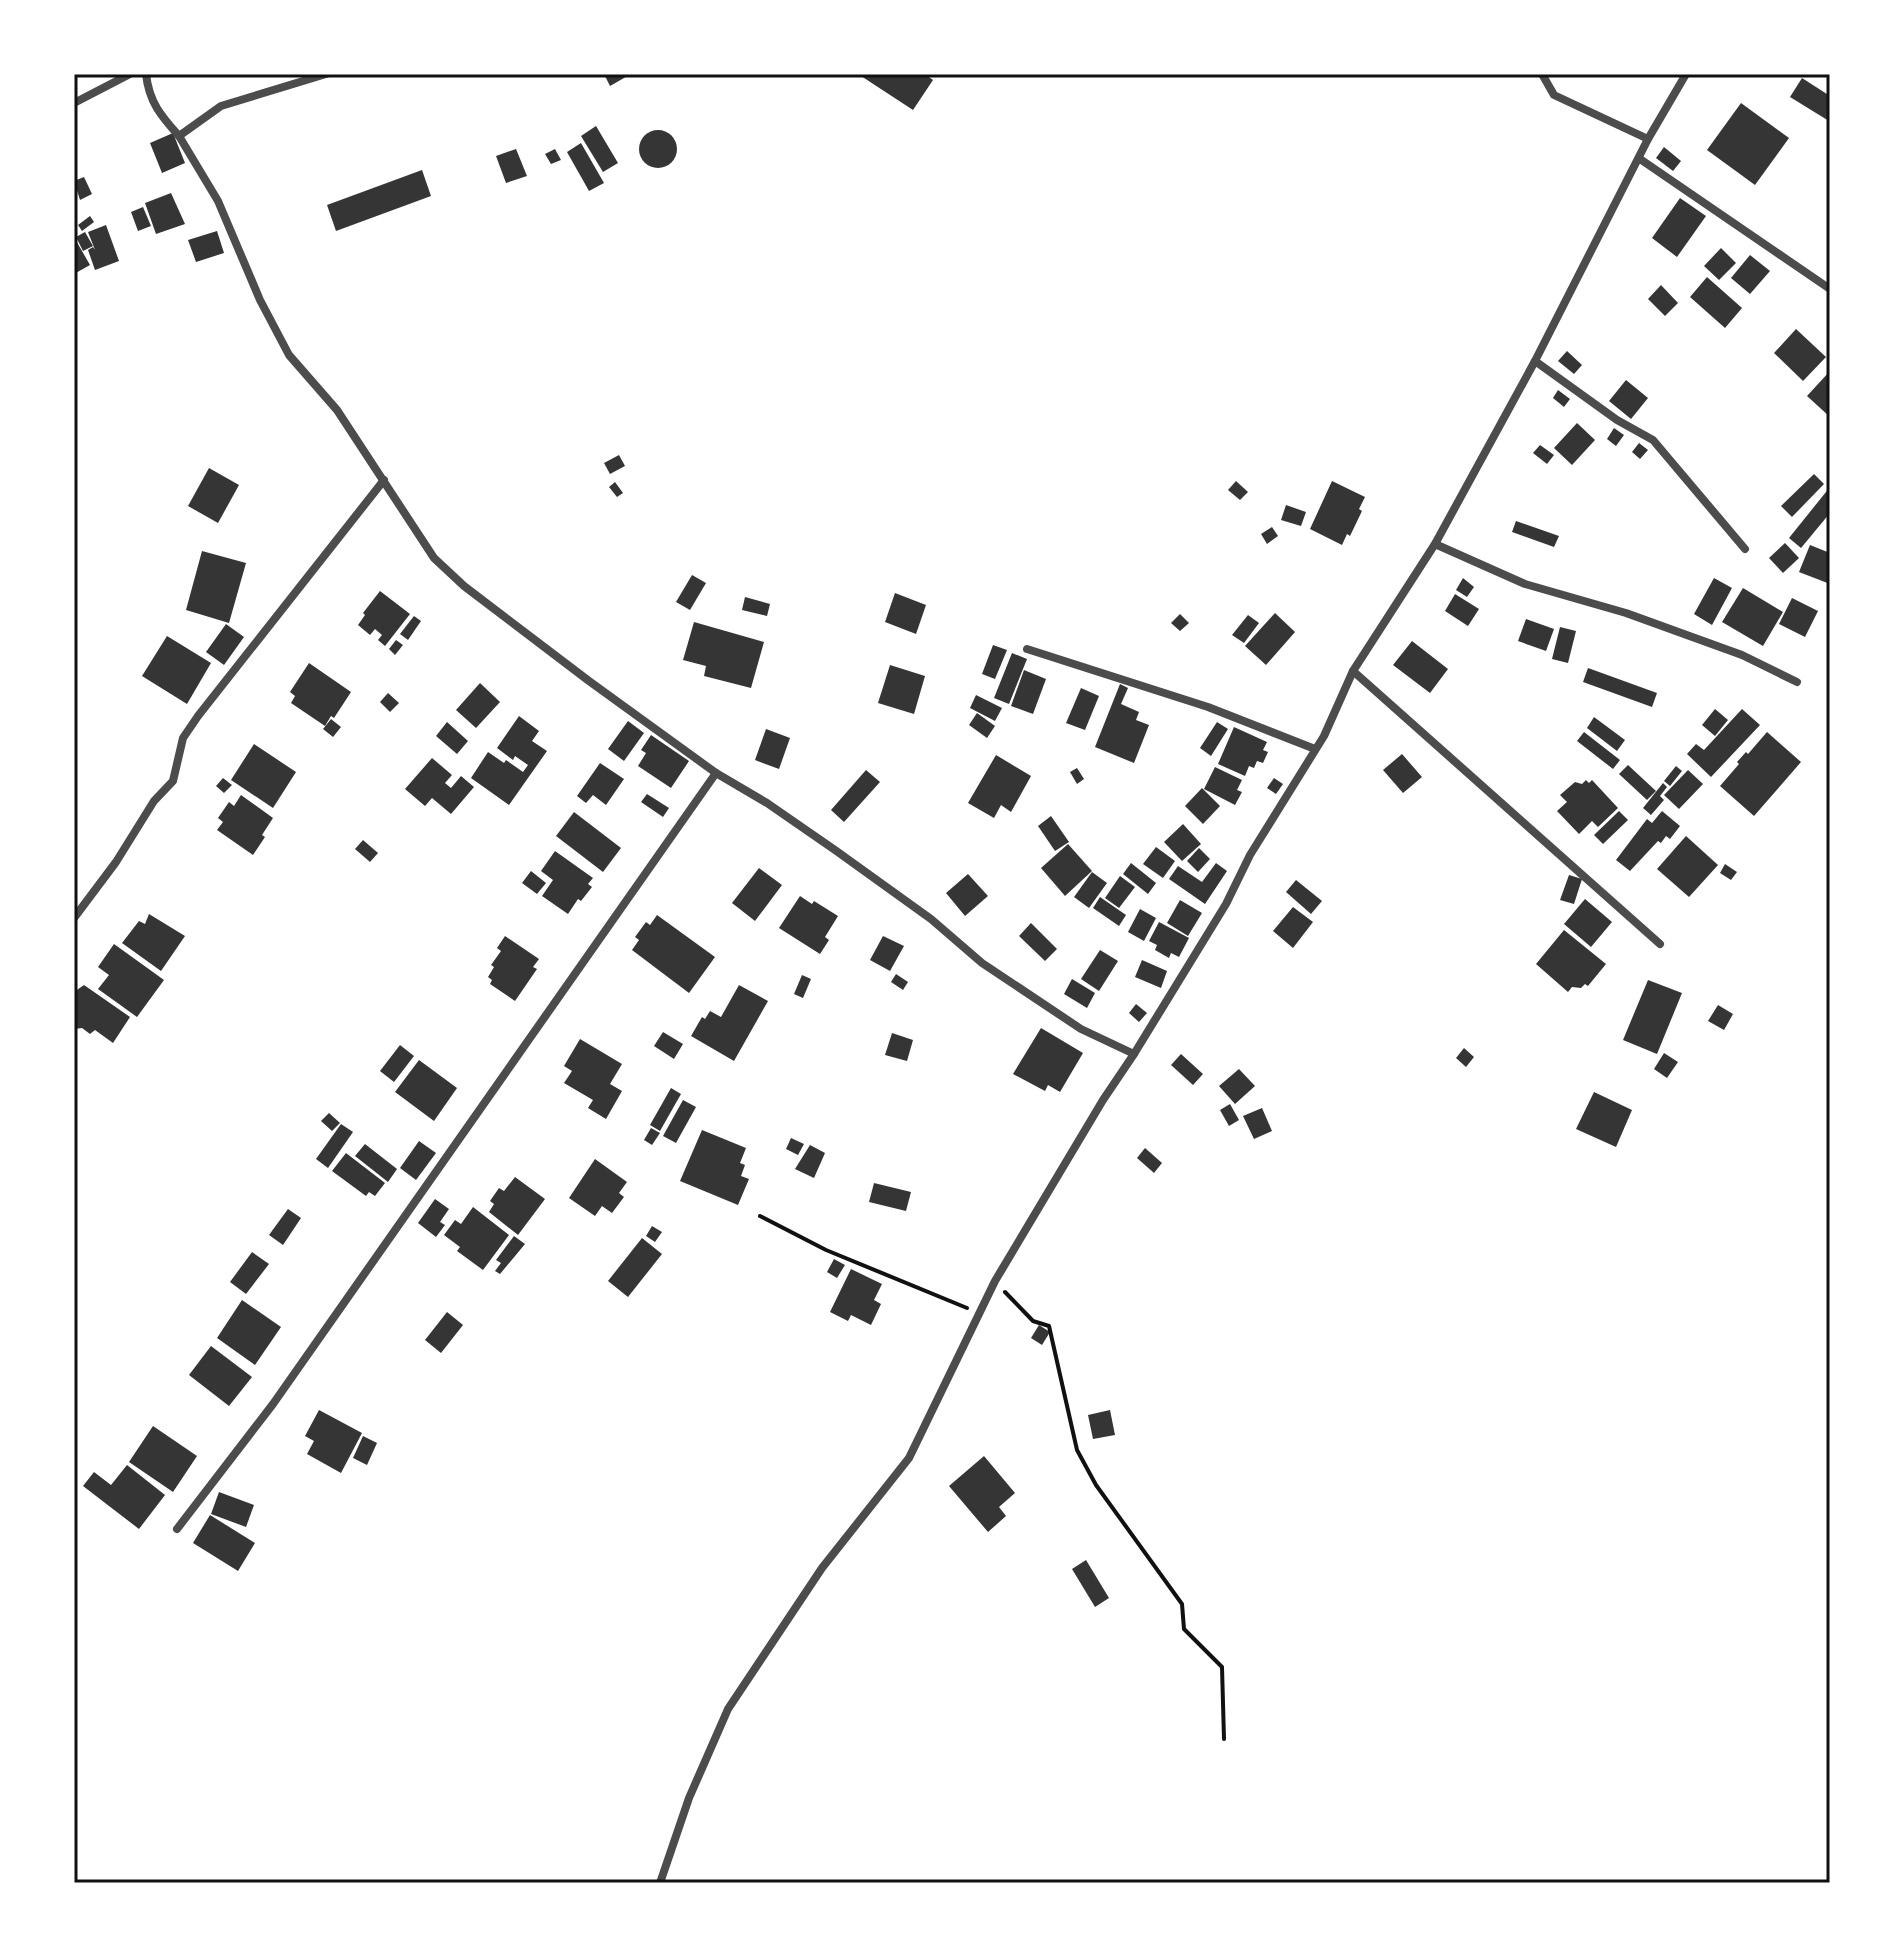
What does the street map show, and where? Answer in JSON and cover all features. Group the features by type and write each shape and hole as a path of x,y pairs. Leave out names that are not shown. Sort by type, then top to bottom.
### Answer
{"street":[{"path":"74,103 130,74"},
{"path":"144,74 156,111 179,136 218,201 260,300 289,355 337,410 434,558 464,586 716,773 767,803 835,850 931,919 982,963 1081,1029 1134,1054"},
{"path":"179,136 221,106 326,74"},
{"path":"1542,74 1554,95 1648,139"},
{"path":"660,1883 689,1798 728,1709 822,1568 909,1458 995,1281 1103,1100 1226,904 1250,855 1315,749 1353,671 1435,544 1535,361 1648,139 1686,74"},
{"path":"1640,159 1830,289"},
{"path":"1535,361 1617,420 1653,440 1745,549"},
{"path":"74,918 116,862 154,801 173,781 183,738 198,716 384,480"},
{"path":"1435,544 1525,584 1626,613 1742,655 1797,682"},
{"path":"1027,649 1208,707 1315,749"},
{"path":"1353,671 1660,944"},
{"path":"177,1529 273,1404 716,773"}],"path":[{"path":"760,1216 826,1250 980,1314"},
{"path":"995,1281 1033,1321 1049,1326 1077,1450 1096,1485 1182,1604 1184,1629 1222,1667 1224,1739"}],"building":[{"path":"604,74 631,74 610,86"},
{"path":"858,74 925,74 933,80 913,110"},
{"path":"1802,78 1830,96 1829,121 1790,97"},
{"path":"1741,103 1789,138 1755,185 1707,150"},
{"path":"596,126 618,163 603,172 581,136"},
{"path":"658,130 672,135 677,149 672,163 658,168 644,163 639,149 644,135"},
{"path":"173,133 185,163 162,173 150,143"},
{"path":"581,143 604,183 589,191 567,152"},
{"path":"1664,147 1681,161 1673,171 1656,158"},
{"path":"516,149 527,176 506,183 496,156"},
{"path":"555,149 561,160 551,164 545,154"},
{"path":"422,170 431,196 336,231 327,205"},
{"path":"84,177 92,194 80,200 74,181"},
{"path":"171,193 185,224 156,234 145,203"},
{"path":"1680,198 1706,216 1677,257 1652,238"},
{"path":"143,207 151,226 138,231 131,212"},
{"path":"90,216 94,222 82,231 78,225"},
{"path":"106,225 119,261 95,270 88,250 93,247 95,250 88,232"},
{"path":"217,231 224,253 196,262 188,240"},
{"path":"85,232 93,246 83,251 76,237"},
{"path":"74,237 90,265 74,274"},
{"path":"1721,248 1736,263 1719,280 1704,266"},
{"path":"1750,255 1770,271 1750,294 1731,278"},
{"path":"1707,277 1742,308 1725,328 1690,297"},
{"path":"1661,285 1678,303 1665,316 1648,299"},
{"path":"1796,329 1826,357 1803,381 1774,353"},
{"path":"1567,351 1582,365 1574,374 1558,361"},
{"path":"1830,371 1830,417 1807,396"},
{"path":"1626,380 1648,398 1631,419 1609,401"},
{"path":"1558,390 1570,399 1564,407 1553,398"},
{"path":"1577,423 1595,440 1572,465 1554,448"},
{"path":"1614,428 1624,435 1616,446 1607,439"},
{"path":"1639,443 1648,450 1640,459 1632,452"},
{"path":"1540,445 1554,455 1547,464 1533,453"},
{"path":"619,455 625,466 610,474 604,463"},
{"path":"209,468 239,485 218,523 188,506"},
{"path":"1814,474 1824,484 1792,517 1781,506"},
{"path":"1236,481 1248,492 1240,500 1228,490"},
{"path":"1332,481 1365,497 1359,509 1362,511 1342,545 1310,529"},
{"path":"615,482 623,493 617,497 609,487"},
{"path":"1830,487 1830,513 1801,548 1789,538"},
{"path":"1286,505 1306,512 1301,526 1281,520"},
{"path":"1516,521 1559,536 1554,547 1512,532"},
{"path":"1272,527 1278,536 1267,544 1261,534"},
{"path":"1785,543 1799,558 1783,573 1769,558"},
{"path":"1810,545 1830,553 1830,584 1799,572"},
{"path":"202,551 246,563 229,623 186,610"},
{"path":"692,575 706,583 690,610 676,602"},
{"path":"1463,578 1474,587 1467,597 1456,590"},
{"path":"1714,578 1732,588 1712,625 1694,614"},
{"path":"1743,588 1783,612 1763,646 1722,622"},
{"path":"380,591 410,614 385,646 378,640 382,635 375,629 370,635 358,625"},
{"path":"895,593 926,605 916,634 885,622"},
{"path":"1455,594 1479,609 1468,626 1445,611"},
{"path":"745,597 770,604 767,616 742,610"},
{"path":"1792,598 1818,611 1805,637 1779,624"},
{"path":"1275,613 1295,632 1266,665 1245,646"},
{"path":"1180,614 1189,623 1180,631 1171,623"},
{"path":"1248,615 1259,623 1244,643 1232,635"},
{"path":"414,616 421,621 408,640 400,634"},
{"path":"1526,619 1554,629 1546,651 1518,641"},
{"path":"694,622 764,642 751,688 704,676 706,666 683,660"},
{"path":"226,624 244,637 224,665 206,652"},
{"path":"1560,627 1576,631 1568,663 1552,659"},
{"path":"167,636 211,663 187,704 142,676"},
{"path":"396,640 403,645 395,655 389,649"},
{"path":"1412,641 1448,669 1430,693 1393,665"},
{"path":"993,645 1007,650 995,679 982,674"},
{"path":"1012,653 1027,659 1009,704 994,698"},
{"path":"309,663 351,692 325,726 291,703 295,696 290,692"},
{"path":"890,665 925,676 914,714 878,703"},
{"path":"1588,668 1657,693 1652,707 1583,682"},
{"path":"1024,670 1046,679 1033,714 1011,706"},
{"path":"480,683 500,702 476,728 456,710"},
{"path":"1120,684 1128,688 1121,704 1139,712 1136,720 1149,725 1134,763 1095,747"},
{"path":"1081,688 1099,696 1085,730 1066,723"},
{"path":"388,693 399,703 390,712 380,702"},
{"path":"976,695 1002,708 995,721 970,708"},
{"path":"1715,709 1728,720 1715,736 1702,725"},
{"path":"1742,709 1760,725 1711,777 1687,754 1696,744 1704,750"},
{"path":"977,713 995,726 987,738 969,725"},
{"path":"519,716 539,731 532,741 547,751 509,805 471,778 488,752 523,772 528,765 515,756 513,760 497,748"},
{"path":"1594,717 1625,740 1617,751 1587,728"},
{"path":"331,719 341,727 333,737 323,729"},
{"path":"628,721 644,733 624,761 608,749"},
{"path":"447,722 468,741 457,754 436,736"},
{"path":"1217,722 1228,729 1211,756 1200,748"},
{"path":"1234,727 1267,742 1263,750 1268,752 1263,763 1257,761 1254,768 1249,766 1245,776 1218,764"},
{"path":"766,729 790,738 779,769 755,760"},
{"path":"1584,732 1620,760 1613,769 1577,741"},
{"path":"1767,732 1801,762 1754,816 1720,786 1739,764 1737,762"},
{"path":"651,735 689,761 671,788 638,766 646,753 641,750"},
{"path":"254,744 296,772 273,808 231,780"},
{"path":"1402,754 1422,777 1403,793 1383,770"},
{"path":"996,755 1031,776 1011,812 1001,805 994,818 968,803"},
{"path":"432,758 452,775 445,783 451,788 461,776 474,787 451,814 432,798 425,806 405,789"},
{"path":"600,763 624,779 606,805 593,795 586,803 577,796"},
{"path":"1628,765 1656,791 1647,800 1619,774"},
{"path":"1676,766 1682,771 1670,786 1664,781"},
{"path":"1215,767 1242,780 1237,790 1242,792 1235,805 1204,789"},
{"path":"1077,768 1084,779 1077,784 1070,772"},
{"path":"866,770 880,782 844,822 831,810"},
{"path":"1688,770 1703,784 1679,809 1664,795"},
{"path":"223,778 232,785 224,793 216,786"},
{"path":"1274,778 1283,784 1276,794 1267,788"},
{"path":"1586,780 1589,783 1592,780 1618,808 1598,827 1592,821 1579,834 1557,811 1567,802 1560,795 1575,782 1582,784"},
{"path":"1663,783 1667,787 1660,796 1664,800 1651,815 1643,808"},
{"path":"1202,788 1220,806 1203,824 1185,806"},
{"path":"647,794 669,808 663,817 641,802"},
{"path":"241,795 273,818 253,855 217,830 223,822 218,818 229,802 234,806"},
{"path":"1619,811 1628,820 1603,844 1594,835"},
{"path":"1662,811 1680,826 1670,839 1666,836 1661,843 1658,841 1630,871 1616,860 1647,819 1652,823"},
{"path":"574,812 621,848 603,872 556,836"},
{"path":"1051,816 1069,842 1055,851 1038,826"},
{"path":"1183,824 1201,844 1182,861 1164,842"},
{"path":"1686,836 1718,865 1689,897 1657,869"},
{"path":"363,840 378,853 370,862 355,849"},
{"path":"1068,844 1092,871 1065,896 1041,868"},
{"path":"1156,847 1175,861 1163,878 1143,864"},
{"path":"1199,848 1210,859 1198,872 1187,861"},
{"path":"555,851 593,878 588,884 592,887 581,901 578,899 568,914 542,896 553,880 541,871"},
{"path":"1131,863 1156,883 1148,894 1123,874"},
{"path":"1216,863 1227,871 1205,904 1169,879 1178,866 1202,882"},
{"path":"1725,864 1737,872 1731,880 1720,873"},
{"path":"759,868 782,885 755,921 732,903"},
{"path":"531,871 546,883 537,894 522,883"},
{"path":"1092,872 1107,883 1089,908 1074,897"},
{"path":"968,874 988,896 965,916 946,893"},
{"path":"1569,875 1582,879 1574,904 1560,900"},
{"path":"1120,876 1135,887 1119,908 1105,898"},
{"path":"1296,880 1322,901 1311,914 1286,892"},
{"path":"800,896 838,916 825,937 829,940 820,954 779,928"},
{"path":"1100,897 1126,915 1119,926 1093,908"},
{"path":"1585,899 1612,922 1591,947 1564,924"},
{"path":"1180,900 1202,913 1188,936 1167,923"},
{"path":"1293,907 1313,922 1293,948 1273,931"},
{"path":"1140,909 1156,918 1144,941 1128,932"},
{"path":"149,914 185,936 161,971 122,943 139,921 145,924"},
{"path":"657,915 715,957 689,993 632,950 639,940 635,937 646,922 650,925"},
{"path":"1159,922 1189,938 1179,957 1171,953 1169,958 1155,950 1157,945 1149,941"},
{"path":"1031,923 1057,949 1045,961 1019,936"},
{"path":"1564,930 1606,964 1588,986 1572,987 1568,992 1536,964"},
{"path":"505,936 539,959 533,967 537,969 515,1001 490,984 492,980 488,977 494,967 491,965 501,951 497,948"},
{"path":"883,936 904,946 890,971 870,960"},
{"path":"114,944 164,980 137,1017 98,989 109,975 98,967"},
{"path":"1100,950 1118,961 1099,991 1081,979"},
{"path":"1142,960 1167,971 1161,988 1135,977"},
{"path":"896,974 908,982 903,990 891,982"},
{"path":"802,975 811,979 803,998 794,994"},
{"path":"1072,979 1095,993 1087,1008 1064,994"},
{"path":"1648,980 1682,993 1657,1054 1623,1040"},
{"path":"84,985 130,1017 113,1043 95,1030 90,1034 82,1028 74,1029 74,992"},
{"path":"739,985 768,1001 734,1061 691,1036 702,1017 705,1019 710,1011 721,1017"},
{"path":"1136,1004 1147,1013 1139,1022 1129,1013"},
{"path":"1718,1005 1733,1014 1724,1030 1708,1021"},
{"path":"1041,1028 1083,1053 1060,1092 1048,1085 1045,1091 1013,1074"},
{"path":"663,1032 683,1044 674,1059 654,1046"},
{"path":"892,1033 913,1040 907,1061 885,1055"},
{"path":"580,1039 622,1064 610,1084 622,1091 606,1119 588,1108 593,1100 564,1083 572,1071 564,1066"},
{"path":"400,1045 414,1056 394,1082 380,1071"},
{"path":"1464,1048 1474,1057 1466,1067 1456,1058"},
{"path":"1664,1053 1678,1062 1667,1078 1654,1069"},
{"path":"1181,1054 1203,1074 1193,1085 1171,1065"},
{"path":"419,1060 457,1088 434,1121 395,1092"},
{"path":"1239,1069 1255,1086 1235,1104 1219,1086"},
{"path":"671,1088 681,1094 660,1131 650,1125"},
{"path":"1594,1092 1632,1110 1616,1147 1576,1129"},
{"path":"683,1100 696,1107 676,1143 663,1136"},
{"path":"1230,1104 1239,1120 1229,1126 1220,1110"},
{"path":"1262,1108 1272,1131 1254,1139 1243,1116"},
{"path":"329,1113 340,1123 332,1131 321,1121"},
{"path":"341,1124 353,1132 328,1168 316,1159"},
{"path":"651,1128 660,1133 652,1145 644,1140"},
{"path":"702,1130 746,1148 740,1163 745,1165 741,1176 749,1179 738,1205 680,1181"},
{"path":"791,1138 804,1144 798,1155 786,1149"},
{"path":"419,1141 436,1153 416,1180 400,1168"},
{"path":"365,1144 397,1169 388,1182 355,1156"},
{"path":"810,1145 825,1153 814,1178 795,1169"},
{"path":"1145,1148 1162,1163 1154,1173 1137,1158"},
{"path":"346,1153 385,1183 375,1196 369,1192 366,1196 332,1171"},
{"path":"595,1159 627,1182 619,1193 624,1197 612,1213 602,1206 595,1216 569,1198"},
{"path":"515,1177 545,1199 518,1235 489,1212 494,1204 490,1201 499,1188 504,1191"},
{"path":"874,1183 911,1192 906,1211 869,1202"},
{"path":"435,1199 449,1209 440,1222 445,1225 436,1237 418,1223"},
{"path":"473,1207 509,1235 483,1270 457,1251 460,1247 444,1235 455,1220 461,1224"},
{"path":"288,1209 301,1218 283,1245 269,1235"},
{"path":"652,1226 662,1232 655,1242 646,1236"},
{"path":"514,1236 525,1244 500,1274 495,1271 501,1263 496,1260"},
{"path":"642,1238 662,1254 628,1297 608,1281"},
{"path":"252,1252 269,1264 246,1294 230,1282"},
{"path":"834,1259 845,1265 837,1278 827,1272"},
{"path":"851,1269 882,1284 874,1300 881,1304 871,1325 851,1315 848,1321 830,1312"},
{"path":"242,1300 281,1327 255,1365 217,1338"},
{"path":"447,1312 463,1325 441,1353 425,1340"},
{"path":"1039,1325 1050,1332 1042,1345 1031,1338"},
{"path":"211,1346 252,1377 229,1406 189,1375"},
{"path":"319,1410 362,1433 341,1473 307,1454 314,1441 305,1436"},
{"path":"1110,1410 1115,1435 1093,1439 1088,1415"},
{"path":"153,1426 197,1456 173,1492 129,1462"},
{"path":"363,1436 377,1443 367,1465 353,1458"},
{"path":"984,1456 1015,1493 999,1507 1006,1516 988,1532 949,1486"},
{"path":"127,1465 165,1495 139,1529 83,1486 94,1472 111,1485"},
{"path":"219,1492 254,1505 246,1527 211,1514"},
{"path":"210,1515 255,1543 238,1571 193,1543"},
{"path":"1086,1560 1109,1598 1095,1607 1072,1569"}]}
